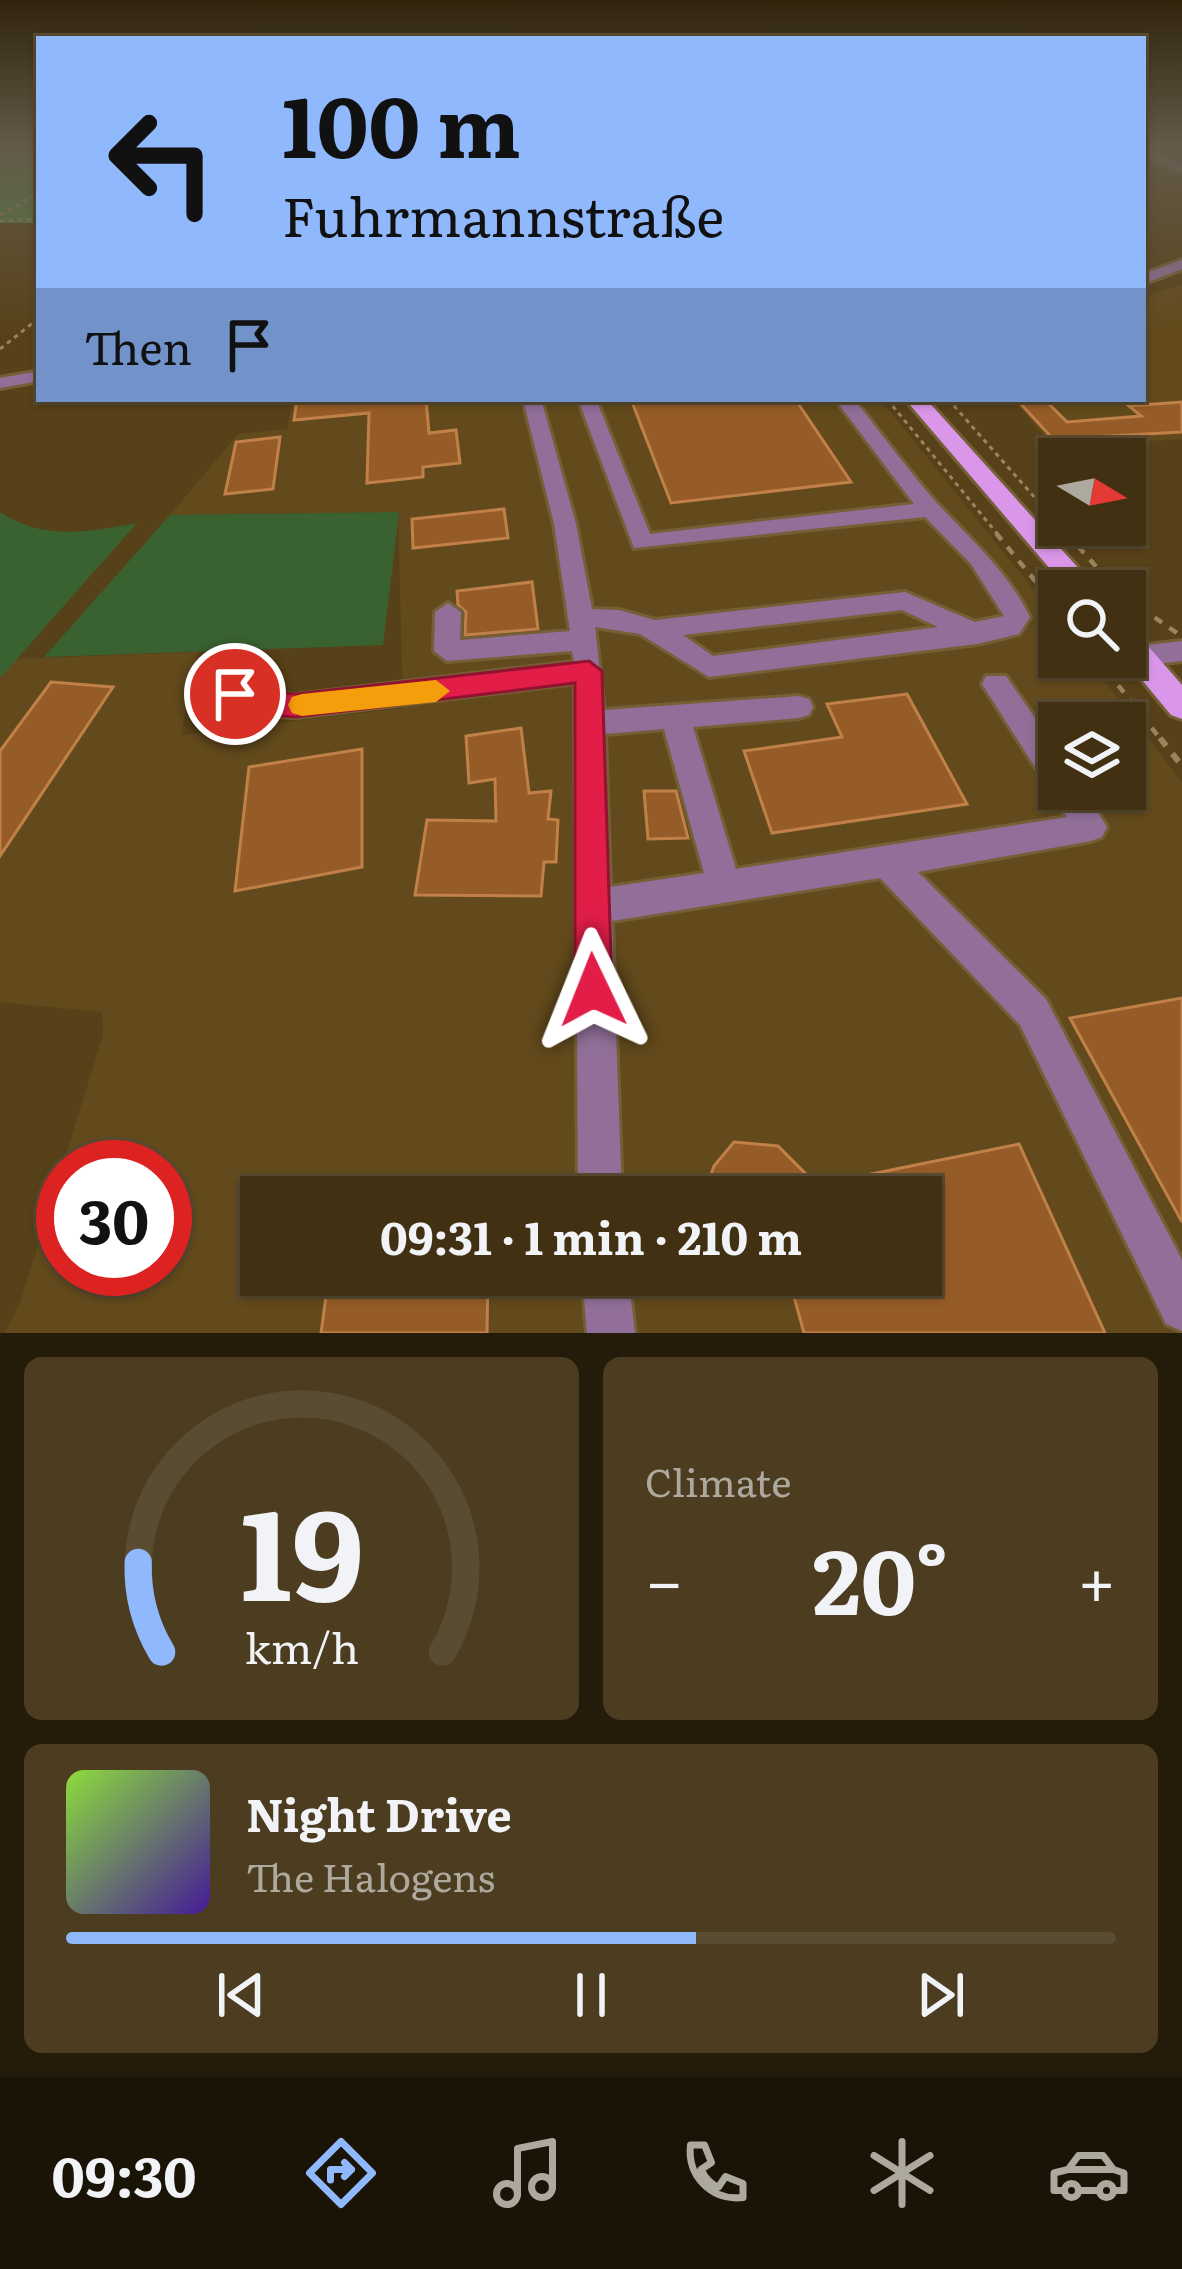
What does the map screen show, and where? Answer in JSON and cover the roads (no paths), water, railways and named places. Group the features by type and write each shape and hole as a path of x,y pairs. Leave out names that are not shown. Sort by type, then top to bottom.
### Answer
{"main road":[{"path":"918,402 1066,570"},
{"path":"1146,664 1182,706"}],"street":[{"path":"1146,278 1182,264"},
{"path":"0,383 36,377"},
{"path":"533,402 566,524 589,671 600,1176"},
{"path":"588,402 642,543 930,509"},
{"path":"448,612 447,651 581,629 612,615 639,620 709,667 1001,632 1017,616 1010,599 956,531 930,509 846,402"},
{"path":"655,629 905,601 977,634"},
{"path":"1146,649 1182,651"},
{"path":"235,694 264,704 296,706 589,671"},
{"path":"996,684 1038,747"},
{"path":"590,723 799,707"},
{"path":"676,716 724,886"},
{"path":"591,908 1091,827 1080,810"},
{"path":"886,862 1034,1012 1182,1308"},
{"path":"607,1296 610,1333"}]}
